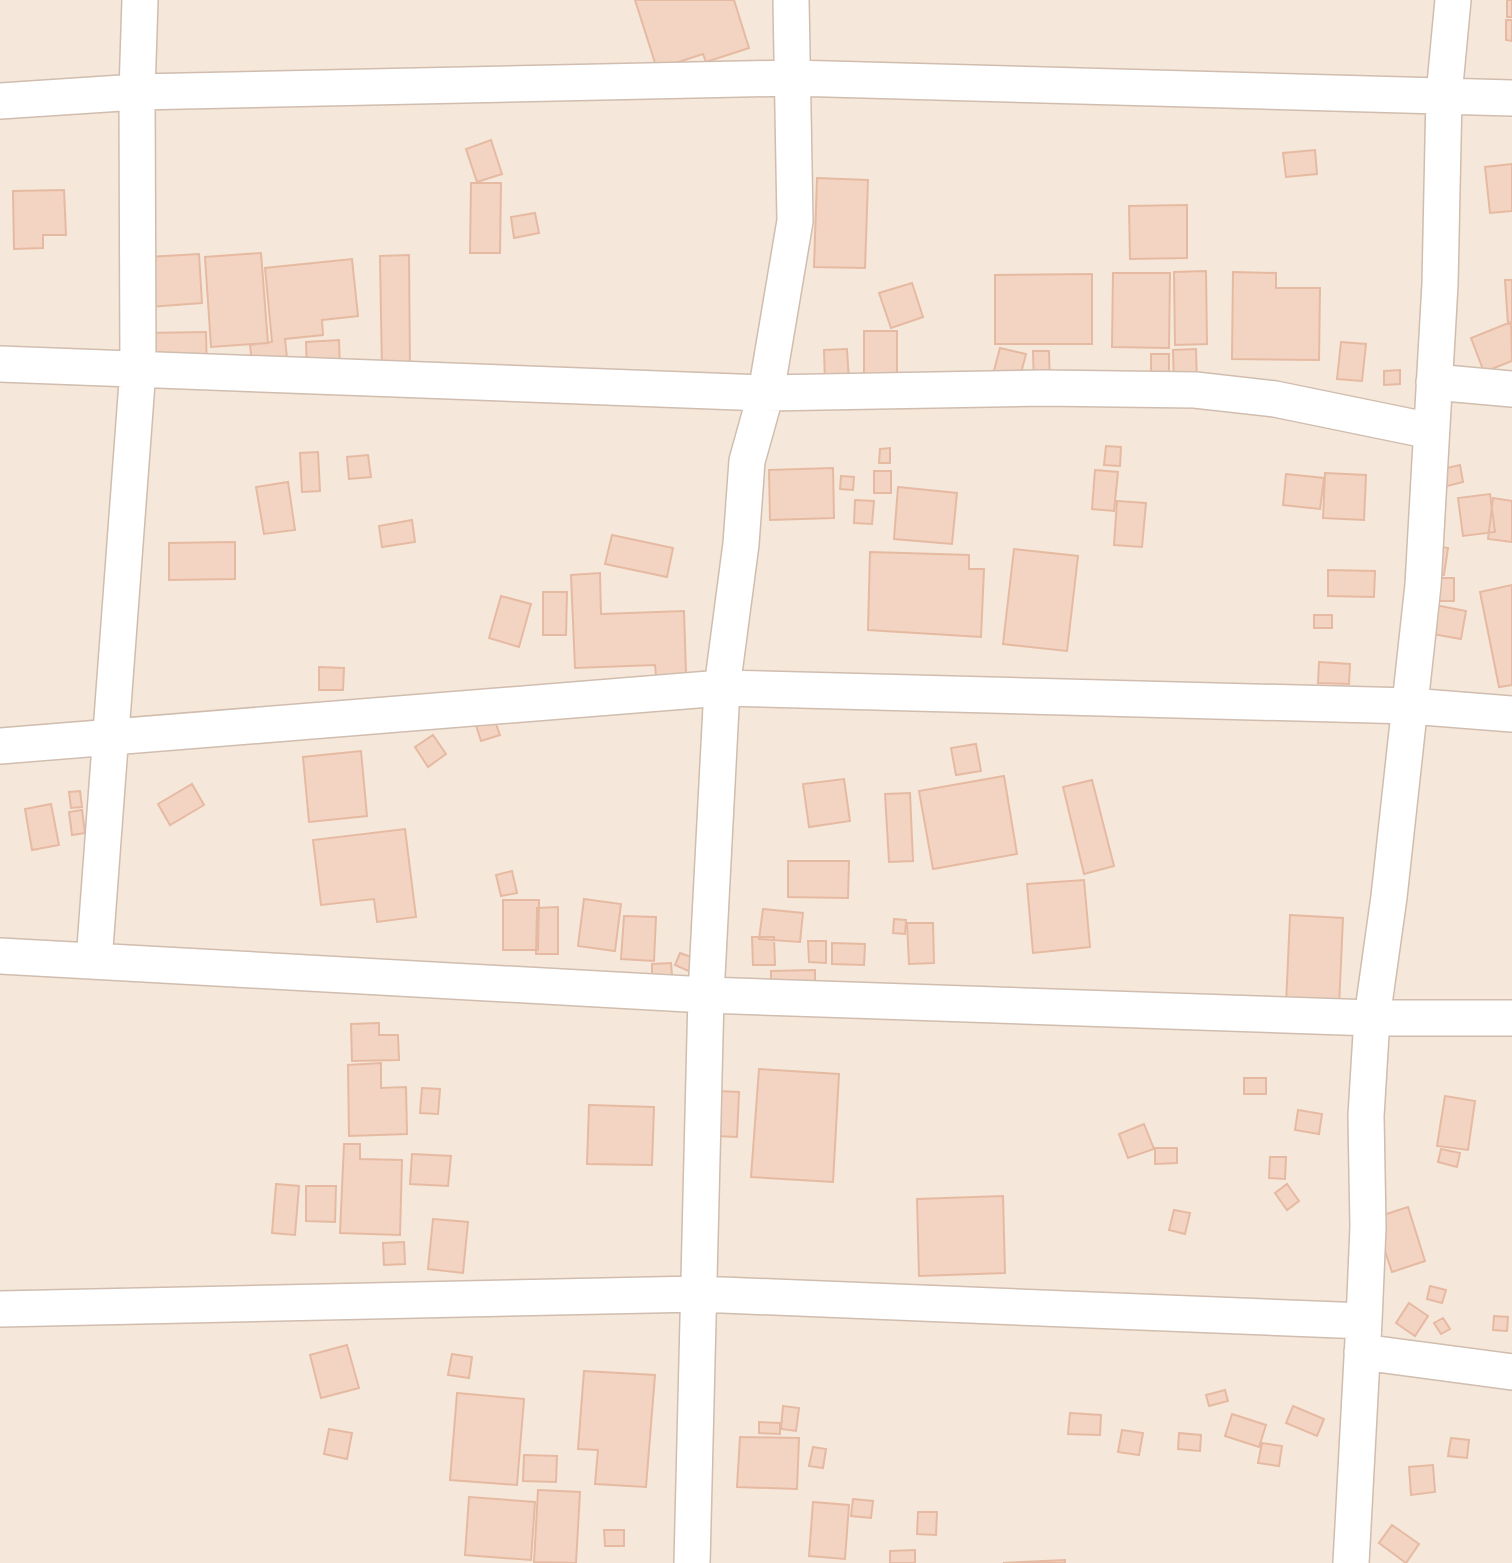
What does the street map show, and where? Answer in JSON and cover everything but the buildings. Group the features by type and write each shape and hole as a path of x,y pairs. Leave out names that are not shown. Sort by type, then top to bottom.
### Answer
{"street":[{"path":"94,961 138,369 136,92 140,0"},
{"path":"692,1563 706,995 722,688 741,544 747,461 766,393 795,222 791,0"},
{"path":"1351,1563 1368,1227 1366,1116 1372,1018 1423,585 1440,284 1444,95 1452,0"},
{"path":"0,100 136,92 793,78 1512,98"},
{"path":"0,364 766,393 1042,388 1195,390 1275,399 1431,432"},
{"path":"1434,382 1512,389"},
{"path":"0,746 722,688 1410,706 1512,714"},
{"path":"0,956 706,995 1372,1018 1512,1018"},
{"path":"0,1309 698,1294 1363,1337 1512,1372"}],"shaded area":[{"path":"0,0 1512,0 1512,1563 0,1563"}]}
